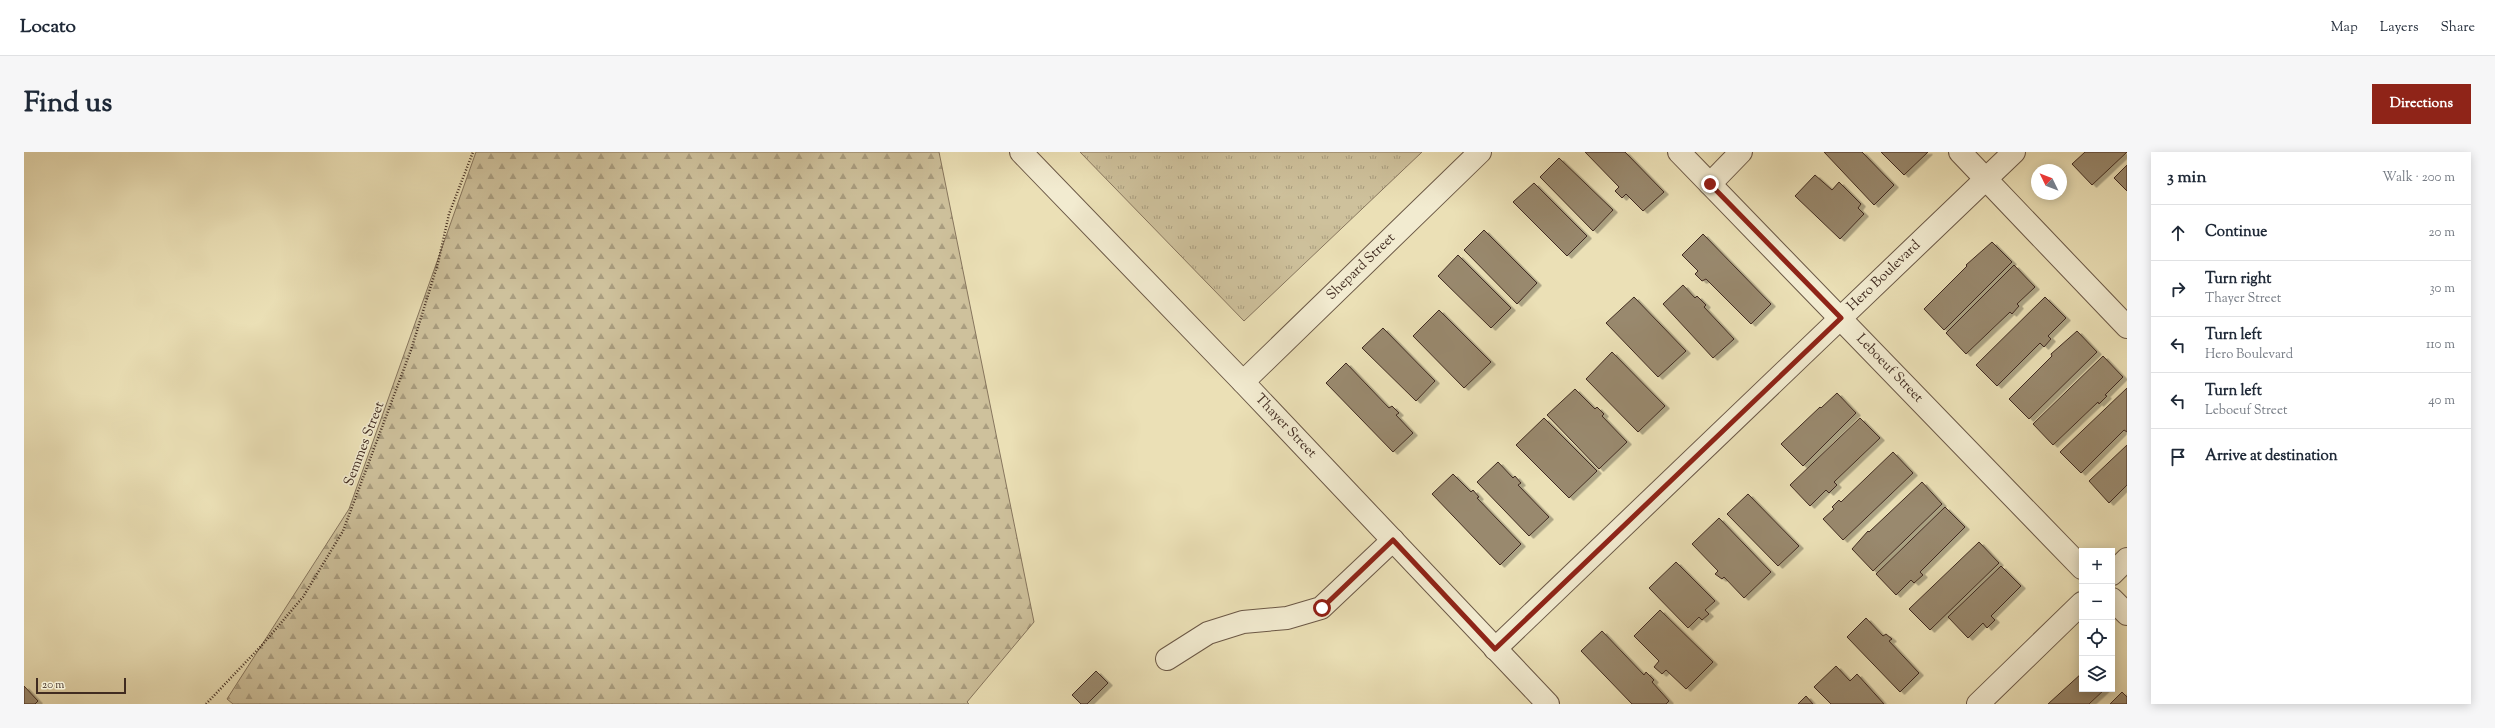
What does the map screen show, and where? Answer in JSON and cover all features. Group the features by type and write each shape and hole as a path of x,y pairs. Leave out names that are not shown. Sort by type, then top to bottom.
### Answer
{"street":[{"name":"Thayer Street","path":"1021,152 1243,382 1548,704"},
{"name":"Shepard Street","path":"1243,382 1480,152"},
{"name":"Leboeuf Street","path":"1679,152 2079,565"},
{"path":"1710,184 1741,152"},
{"path":"1960,152 2127,328"},
{"name":"Hero Boulevard","path":"1495,649 2014,152"},
{"path":"1167,659 1208,633 1243,622 1287,618 1322,608 1393,540"},
{"path":"2115,571 2127,559"},
{"path":"2115,602 2127,614"},
{"path":"1978,704 2079,606"}],"path":[{"name":"Semmes Street","path":"206,704 263,644 303,597 343,531 411,350 438,262 449,214 473,152"}],"green space":[{"path":"476,152 939,152 1034,622 967,702 969,704 233,704 227,699 349,509"},
{"path":"1080,152 1422,152 1244,321"}],"building":[{"path":"1585,152 1625,152 1664,192 1643,211 1626,194 1622,198 1615,191 1619,187"},
{"path":"1824,152 1862,152 1894,185 1874,205"},
{"path":"1881,152 1928,152 1904,175"},
{"path":"2085,152 2127,152 2092,185 2072,164"},
{"path":"1559,158 1613,210 1593,231 1540,177"},
{"path":"2127,165 2127,191 2114,178"},
{"path":"1815,175 1832,190 1839,182 1861,204 1858,208 1864,214 1840,239 1795,196"},
{"path":"1534,183 1587,236 1567,256 1513,202"},
{"path":"1484,230 1537,283 1517,304 1464,250"},
{"path":"1703,234 1771,304 1751,324 1706,279 1702,281 1695,274 1698,271 1682,255"},
{"path":"1992,242 2012,262 1944,330 1924,309 1967,266 1966,265"},
{"path":"1458,255 1511,308 1491,328 1438,276"},
{"path":"2014,265 2035,287 2017,304 2019,306 2012,314 2010,312 1966,354 1946,333"},
{"path":"1683,285 1695,298 1697,296 1706,305 1704,307 1734,339 1713,358 1663,304"},
{"path":"1634,297 1686,351 1658,377 1606,323"},
{"path":"2045,297 2066,318 2048,336 2051,339 2044,347 2040,343 1997,386 1976,365"},
{"path":"1439,310 1491,362 1464,388 1413,336"},
{"path":"1383,328 1435,381 1416,401 1362,348"},
{"path":"2077,331 2097,352 2029,419 2009,399 2052,356 2051,354"},
{"path":"1612,352 1665,406 1638,432 1586,379"},
{"path":"2103,356 2123,377 2105,395 2107,396 2099,404 2098,402 2053,445 2033,424"},
{"path":"1346,363 1389,408 1392,406 1399,413 1396,415 1413,433 1393,452 1326,383"},
{"path":"2127,388 2127,432 2124,430 2081,473 2060,452"},
{"path":"1575,389 1595,409 1597,407 1604,414 1602,416 1627,442 1599,469 1547,415"},
{"path":"1837,393 1856,413 1803,466 1781,444"},
{"path":"1544,418 1597,471 1569,498 1516,445"},
{"path":"1860,418 1880,438 1834,482 1837,485 1829,493 1826,490 1810,506 1790,485"},
{"path":"2127,445 2127,485 2109,503 2089,481"},
{"path":"1893,452 1913,473 1843,540 1823,519 1834,509 1832,507 1839,500 1841,502"},
{"path":"1498,462 1513,478 1515,476 1521,483 1518,485 1549,517 1529,536 1477,482"},
{"path":"1453,474 1471,492 1473,490 1479,497 1477,498 1521,544 1500,565 1432,494"},
{"path":"1922,482 1942,504 1873,571 1852,549 1868,531 1869,532"},
{"path":"1748,494 1799,546 1778,566 1727,514"},
{"path":"1945,507 1965,527 1920,572 1923,575 1914,583 1911,580 1896,595 1876,574"},
{"path":"1719,518 1771,572 1744,598 1724,577 1722,579 1715,574 1718,571 1692,544"},
{"path":"1979,542 1999,563 1930,630 1909,609"},
{"path":"1676,562 1715,601 1705,610 1709,614 1702,620 1699,617 1688,628 1649,588"},
{"path":"2001,566 2021,586 1991,616 1995,620 1987,628 1983,623 1968,638 1948,617"},
{"path":"1660,610 1713,662 1686,689 1666,670 1662,674 1654,667 1659,661 1634,636"},
{"path":"1866,618 1883,636 1886,634 1892,639 1889,641 1919,673 1900,692 1847,637"},
{"path":"1602,631 1644,675 1646,672 1654,680 1652,682 1669,701 1666,704 1632,704 1581,651"},
{"path":"1836,666 1850,681 1857,674 1884,704 1831,704 1814,687"},
{"path":"1096,671 1108,683 1087,704 1081,704 1072,695"},
{"path":"2079,676 2079,692 2102,692 2089,704 2048,704"},
{"path":"24,686 38,701 35,704 24,704"},
{"path":"2122,692 2127,697 2127,704 2110,704"},
{"path":"1806,696 1813,704 1798,704"}],"route":[{"path":"1322,608 1393,540 1495,649 1841,318 1710,184"}]}
